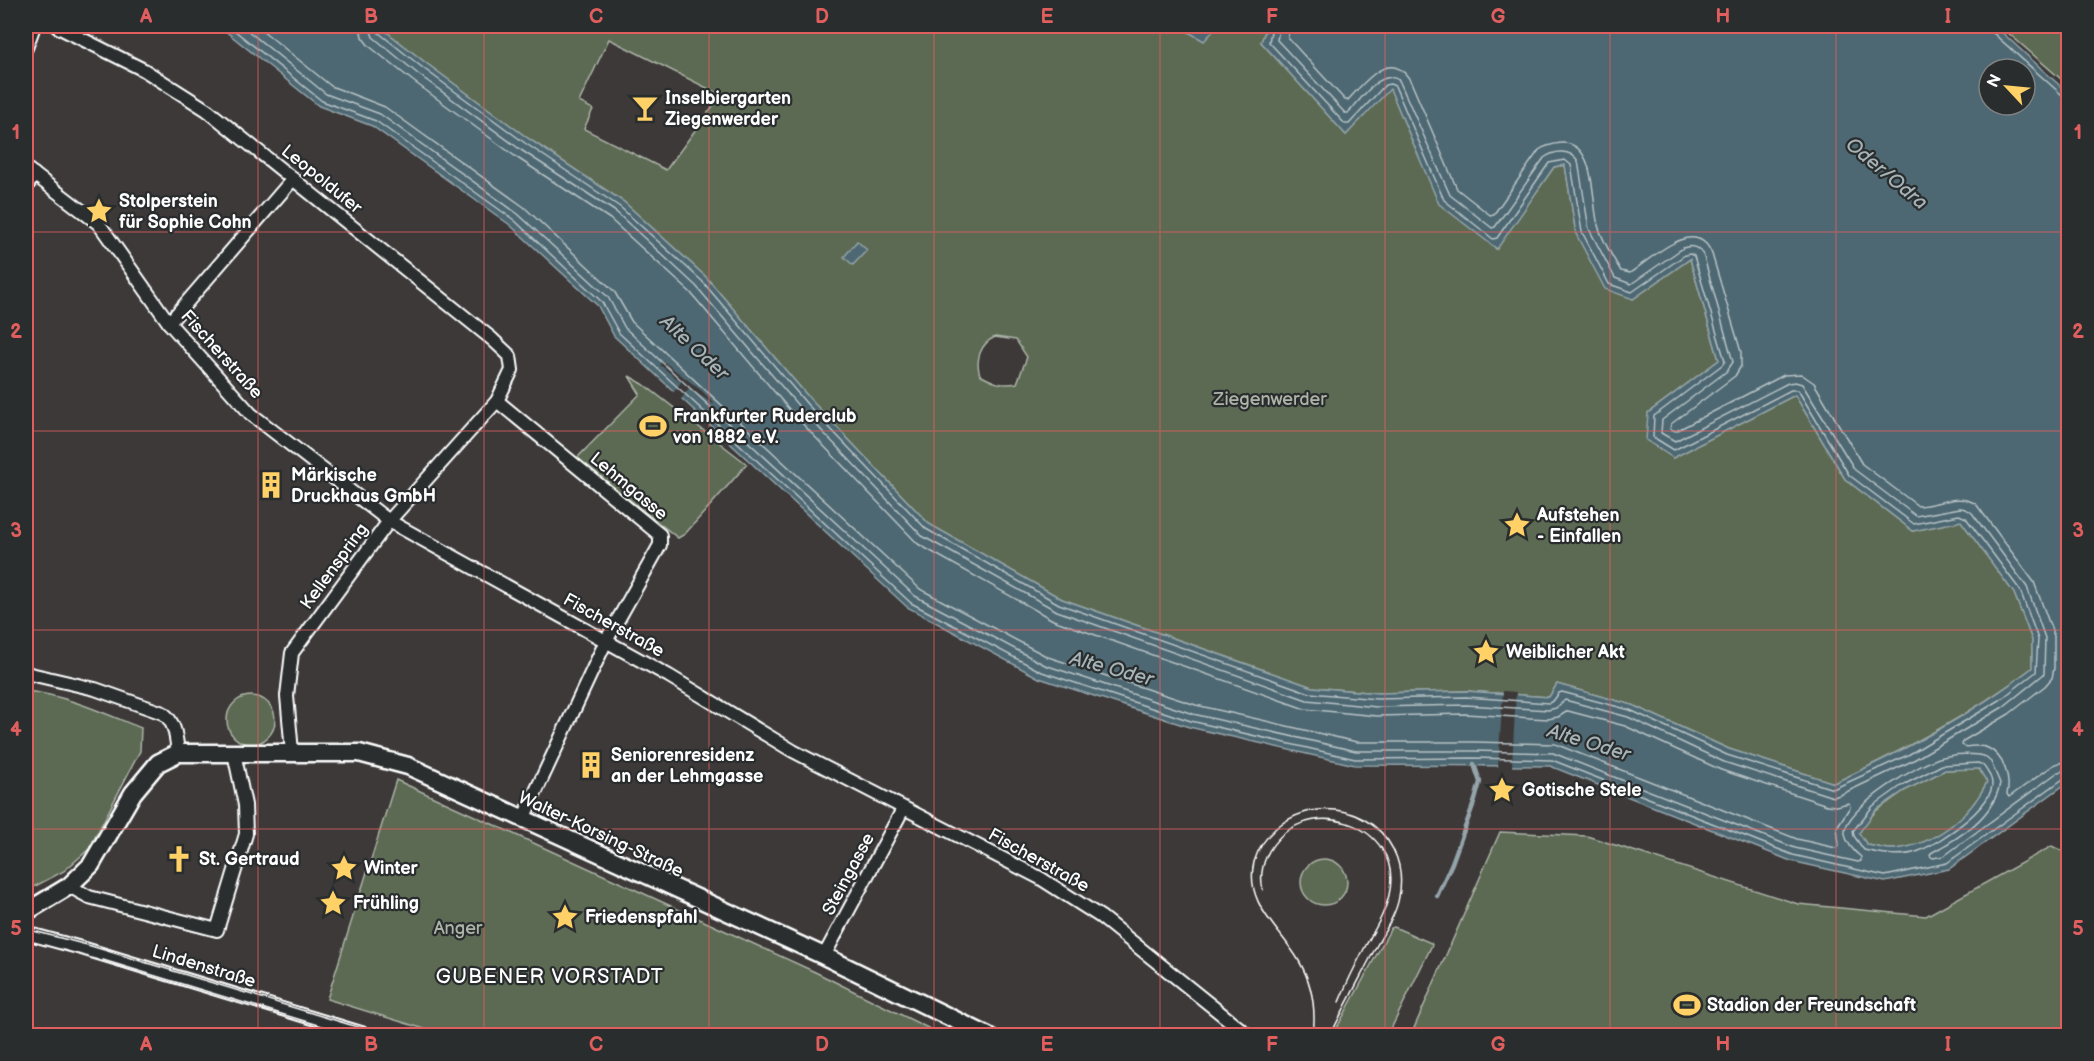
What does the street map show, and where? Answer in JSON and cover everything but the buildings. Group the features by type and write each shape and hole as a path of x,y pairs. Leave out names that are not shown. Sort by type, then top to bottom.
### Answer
{"street":[{"path":"26,48 34,26"},
{"name":"Leopoldufer","path":"56,26 144,70 207,110 492,339 510,356 512,370 497,401"},
{"path":"26,188 30,171"},
{"name":"Fischerstraße","path":"30,171 99,224 169,323 251,414 389,521 669,676 793,751 1040,878 1101,917 1249,1035"},
{"path":"169,323 293,179"},
{"name":"Kellenspring","path":"292,752 287,696 292,653 389,521 497,401"},
{"name":"Lehmgasse","path":"497,401 660,535 660,545 606,641 523,819"},
{"path":"26,673 95,689 163,713 175,729 178,753 158,763 133,793 91,865 69,886 26,912"},
{"name":"Walter-Korsing-Straße","path":"178,753 359,753 397,762 824,956 988,1035"},
{"path":"69,886 89,897 217,930 246,834 244,805 234,753"},
{"name":"Steingasse","path":"824,956 903,809"},
{"name":"Lindenstraße","path":"26,933 370,1035"}],"green space":[{"name":"Ziegenwerder","path":"379,26 1178,26 1204,40 1218,26 1267,26 1261,42 1346,135 1390,88 1413,143 1496,249 1554,167 1565,165 1576,234 1633,299 1690,259 1719,360 1648,413 1673,458 1795,395 1845,479 1913,531 1961,521 2014,593 2032,640 2032,668 1985,701 1936,731 1834,783 1729,749 1632,705 1557,684 1549,697 1466,691 1378,693 1312,687 1062,599 929,524 811,400 706,277 624,202 529,139","holes":["609,39 721,95 666,170 584,129 593,109 579,102","995,337 1016,340 1027,357 1017,383 998,383 980,375 978,364 980,353 982,348"]},
{"path":"2000,26 2068,26 2068,85"},
{"name":"Frankfurter Ruderclub von 1882 e.V.","path":"629,376 643,384 747,464 685,534 678,538 577,458 640,394"},
{"path":"26,691 70,701 141,728 140,751 89,849 64,871 26,891"},
{"path":"251,696 268,703 275,720 268,737 251,744 234,737 227,720 234,703"},
{"path":"1979,768 1987,782 1980,795 1961,818 1937,836 1909,847 1892,849 1867,845 1858,832 1876,811 1904,791 1945,770"},
{"name":"Anger","path":"396,780 815,972 942,1035 444,1035 327,999"},
{"name":"Stadion der Freundschaft","path":"1500,832 1587,836 1798,904 1926,916 2052,846 2068,854 2068,1035 1411,1035"},
{"path":"1324,859 1333,860 1341,865 1346,873 1346,891 1341,899 1333,904 1324,905 1315,904 1307,899 1302,891 1301,882 1302,873 1307,865 1315,860"},
{"path":"1394,927 1432,945 1388,1035 1333,1035 1391,928"}],"water":[{"path":"219,26 379,26 529,139 624,202 706,277 811,400 929,524 1062,599 1312,687 1378,693 1466,691 1549,697 1557,684 1632,705 1729,749 1834,783 1961,717 2032,668 2032,640 2014,593 1961,521 1913,531 1845,479 1795,395 1673,458 1646,440 1648,413 1719,360 1690,259 1633,299 1605,289 1576,234 1565,165 1554,167 1497,249 1439,204 1390,89 1346,135 1261,42 1267,26 1995,26 2029,57 1977,57 1977,117 2037,117 2037,65 2068,93 2068,782 1949,869 1885,882 1791,861 1550,766 1355,765 1189,727 1039,678 907,607 614,336 598,306 510,225 372,126 319,106","holes":["1979,769 1987,782 1980,795 1961,818 1923,842 1892,849 1867,845 1859,833 1876,810 1904,791 1945,770"]},
{"path":"1178,26 1218,26 1204,41"},
{"path":"857,241 867,250 853,265 844,257"}],"pier":[{"path":"663,361 714,403 689,388 680,401 672,394 681,382 660,365"},
{"path":"1503,691 1516,692 1512,767 1498,767"}],"waterway":[{"path":"1437,896 1452,863 1475,800 1480,782 1474,764"}],"tram line":[{"path":"1313,1036 1314,1016 1307,978 1299,961 1259,903 1252,877 1258,852 1272,831 1298,815 1320,810 1343,811 1363,819 1381,832 1393,850 1400,872 1399,897 1393,917 1330,1036"},
{"path":"1263,890 1262,872 1267,855 1282,835 1302,823 1325,819 1347,823 1367,833 1382,849 1390,870 1389,895 1379,921 1339,1002"},
{"path":"26,929 91,946 387,1036"},
{"path":"103,960 354,1036"}],"place":[{"name":"Inselbiergarten Ziegenwerder","path":"645,108"},
{"name":"Stolperstein für Sophie Cohn","path":"99,211"},
{"name":"Frankfurter Ruderclub von 1882 e.V.","path":"653,426"},
{"name":"Märkische Druckhaus GmbH","path":"271,485"},
{"name":"Aufstehen - Einfallen","path":"1517,525"},
{"name":"Weiblicher Akt","path":"1486,652"},
{"name":"Seniorenresidenz an der Lehmgasse","path":"591,765"},
{"name":"Gotische Stele","path":"1502,790"},
{"name":"St. Gertraud","path":"179,859"},
{"name":"Winter","path":"344,868"},
{"name":"Frühling","path":"333,903"},
{"name":"Friedenspfahl","path":"565,917"},
{"name":"Stadion der Freundschaft","path":"1687,1005"}],"district":[{"name":"GUBENER VORSTADT","path":"550,976"}],"water label":[{"name":"Oder/Odra","path":"1887,173"},
{"name":"Alte Oder","path":"695,347"},
{"name":"Alte Oder","path":"1112,668"},
{"name":"Alte Oder","path":"1589,742"}]}
